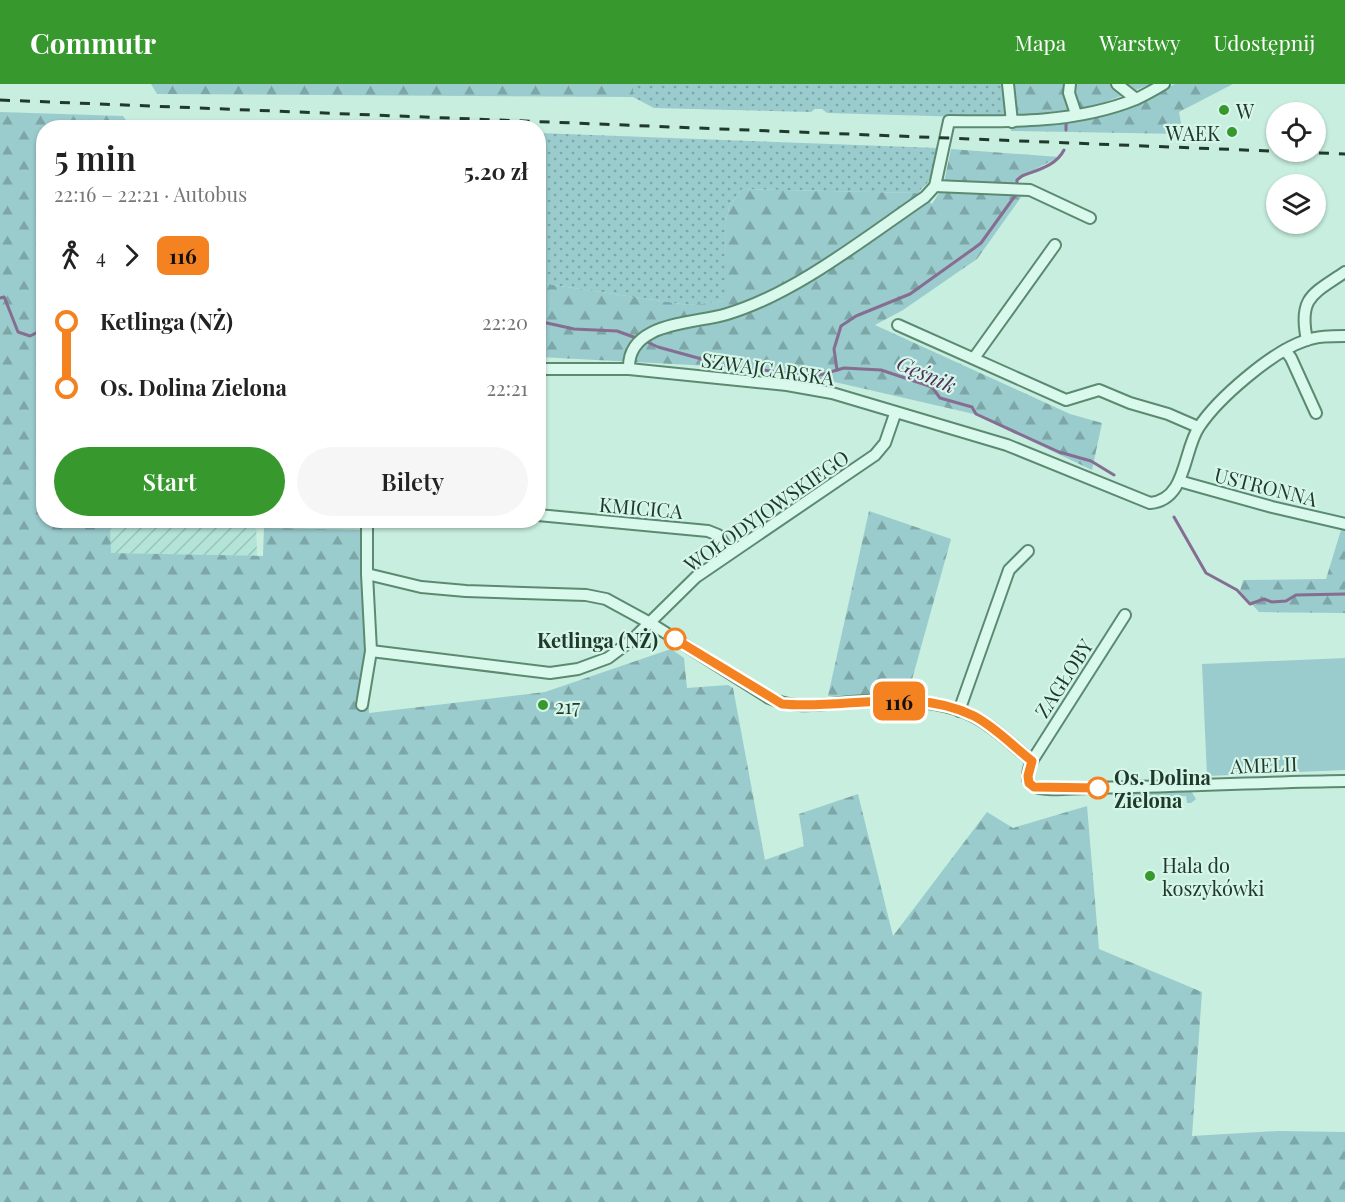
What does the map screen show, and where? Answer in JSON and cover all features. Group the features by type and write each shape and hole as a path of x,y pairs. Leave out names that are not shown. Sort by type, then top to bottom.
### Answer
{"street":[{"path":"1008,84 1012,122"},
{"path":"1070,84 1069,93 1076,114"},
{"path":"1117,84 1136,99"},
{"path":"629,369 635,345 654,330 727,315 760,302 815,271 925,197 935,186 949,121 1012,122 1076,114 1104,109 1136,99 1164,84"},
{"path":"935,186 1018,189 1040,194 1090,218"},
{"path":"974,358 1055,245"},
{"path":"1307,340 1303,316 1305,307 1312,296 1345,272"},
{"path":"898,325 1066,400 1099,390 1130,404 1168,414 1198,427"},
{"path":"1179,481 1198,427 1232,392 1285,350 1307,340 1345,336"},
{"path":"1285,350 1316,412"},
{"name":"SZWAJCARSKA","path":"546,369 629,369 799,387 832,393 895,414 1007,445 1140,500 1155,502 1164,498 1179,481"},
{"name":"WOŁODYJOWSKIEGO","path":"371,651 550,673 578,669 608,658 650,623 696,577 874,455 883,446 895,414"},
{"name":"USTRONNA","path":"1179,481 1272,507 1345,524"},
{"name":"KMICICA","path":"546,516 708,531 718,535 730,553"},
{"path":"362,705 371,651 367,528"},
{"path":"959,711 1009,570 1028,551"},
{"path":"367,574 432,588 586,594 606,599 650,623 782,704 801,706 864,701 932,704 959,711 983,721 1032,761"},
{"name":"ZAGŁOBY","path":"1032,761 1125,615"},
{"name":"AMELII","path":"1032,761 1028,776 1029,783 1040,788 1123,788 1252,782 1345,781"}],"shaded area":[{"path":"110,528 256,528 257,556 111,553"}],"green space":[{"path":"151,84 634,84 633,97 157,94"},
{"path":"634,84 1005,84 1008,109 1003,118 827,113 822,109 815,109 811,112 654,108 633,97"},
{"path":"1005,84 1151,84 1090,108 1057,115 1003,118"},
{"path":"1175,84 1233,84 1179,112 1183,134 1011,131 1012,123 1143,100"},
{"path":"0,112 123,116 126,120 36,120 36,528 110,528 111,553 263,556 264,528 368,530 369,713 545,692 671,649 684,658 687,688 728,685 733,688 765,860 804,846 799,814 858,794 893,936 987,812 1013,828 1087,806 1099,949 1202,992 1192,1136 1278,1131 1345,1132 1345,1202 0,1202"},
{"path":"546,133 938,148 932,175 919,193 742,189 729,207 726,221 725,301 689,305 546,282"},
{"path":"951,149 1059,157 1016,179 1024,193 977,259 903,310 875,325 1070,414 1102,423 1092,470 974,414 826,380 767,369 546,357 546,283 689,305 724,301 726,221 729,207 742,189 919,193 932,204 943,187"},
{"path":"869,511 951,539 908,694 828,696"},
{"path":"1341,530 1345,531 1345,613 1259,612 1240,591 1243,580 1326,579"},
{"path":"1345,658 1345,770 1207,776 1202,664"},
{"path":"1191,791 1196,799 1191,803 1187,803 1186,796 1150,798 1148,806 1142,806 1141,798 1127,799 1127,794"}],"waterway":[{"path":"1066,122 1066,130"},
{"path":"1017,187 1017,180 1022,176 1051,164 1064,150"},
{"path":"837,370 834,349 841,326 856,316 910,294 981,243 1017,193"},
{"name":"Gęśnik","path":"0,298 4,297 18,332 30,336 36,333"},
{"name":"Gęśnik","path":"546,323 574,329 617,331 639,339"},
{"name":"Gęśnik","path":"645,341 658,347 727,366 816,376 844,368 881,370 932,387 940,398 972,407 976,414 1059,452 1091,461 1114,475"},
{"name":"Gęśnik","path":"1174,517 1206,573 1237,590 1250,604 1264,599 1272,602 1286,601 1296,595 1345,594"}],"railway":[{"path":"0,100 498,120"},
{"path":"546,122 1345,154"}],"bus line":[{"name":"116","path":"675,639 782,704 801,706 864,701 908,702 949,707 972,715 983,721 1032,761 1028,776 1029,783 1034,787 1098,788"}],"place":[{"name":"W","path":"1224,110"},
{"name":"WAEK","path":"1232,132"},
{"name":"Ketlinga (NŻ)","path":"675,639"},
{"name":"217","path":"543,705"},
{"name":"Os. Dolina Zielona","path":"1098,788"},
{"name":"Hala do koszykówki","path":"1150,876"}]}
